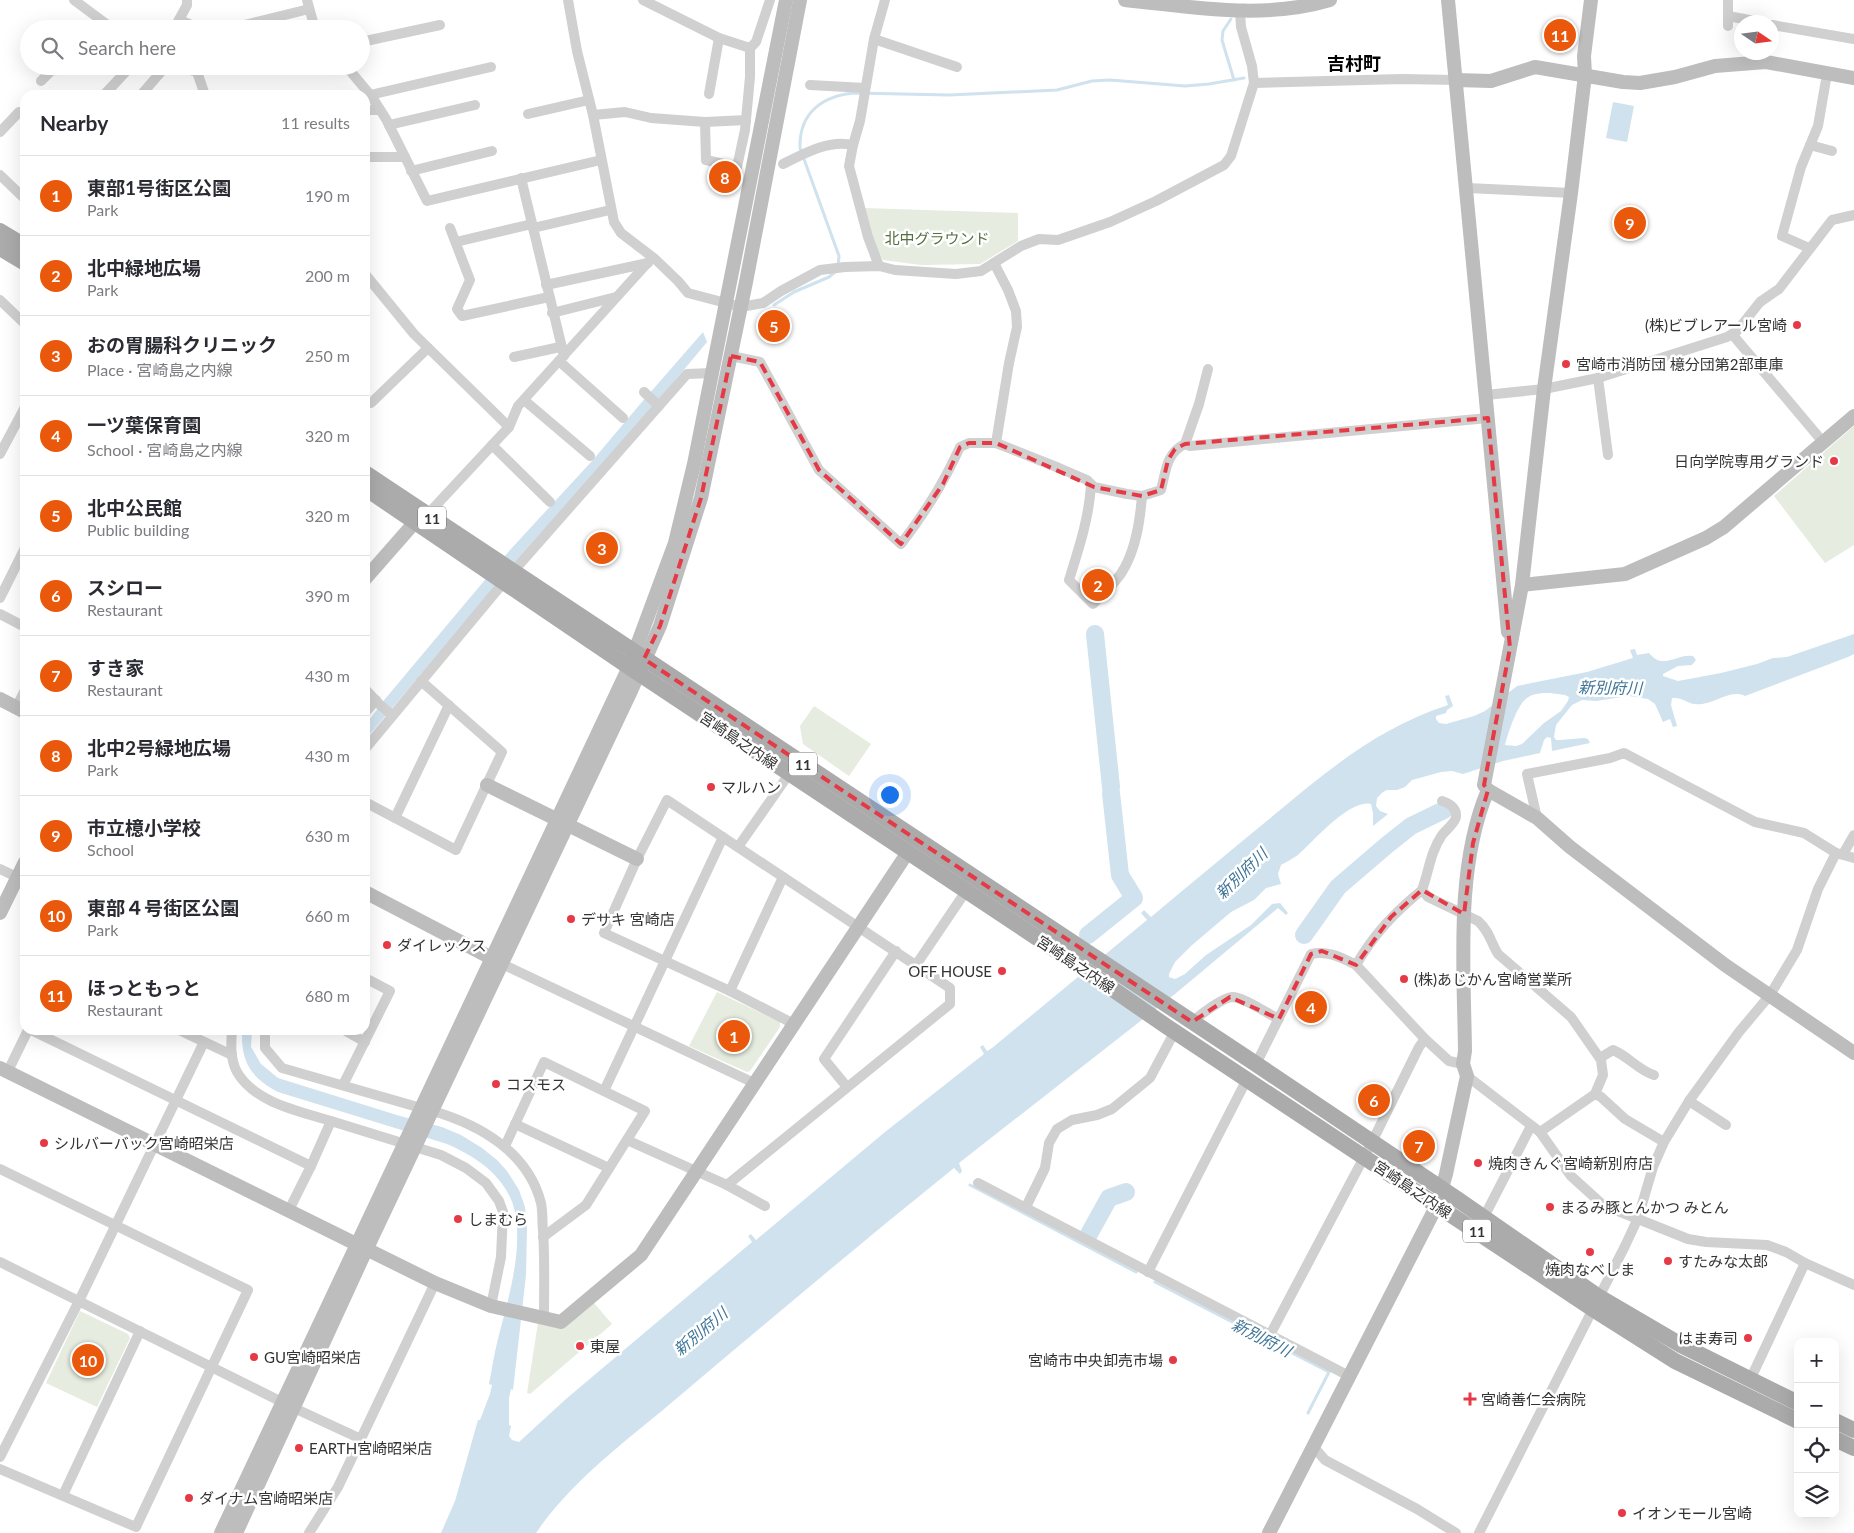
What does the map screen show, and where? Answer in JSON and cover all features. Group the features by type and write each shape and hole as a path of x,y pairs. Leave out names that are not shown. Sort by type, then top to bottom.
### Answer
{"main road":[{"path":"0,231 20,243"},
{"path":"0,248 20,260"},
{"name":"宮崎島之内線","path":"370,477 421,518 503,574 1088,962 1170,1028 1436,1205 1596,1303 1794,1401"},
{"name":"宮崎島之内線","path":"370,491 421,518"},
{"name":"宮崎島之内線","path":"637,663 789,774 966,891 1176,1012 1442,1188 1484,1217 1675,1361 1794,1419"},
{"path":"1839,1423 1854,1430"},
{"path":"1839,1441 1854,1448"}],"street":[{"path":"74,0 102,20"},
{"path":"178,20 187,5 187,0"},
{"path":"568,0 577,51 593,115 610,210 614,222 621,233 650,261 678,281 688,293 741,307 763,303 820,270 831,270 844,266 879,266 895,270 956,274 981,270 1014,250 1039,239 1058,240 1110,222 1224,165 1231,156 1254,83 1252,66 1241,27 1240,12"},
{"path":"643,0 718,38 750,48"},
{"path":"705,122 706,160 737,167 746,120 750,48 756,42 770,0"},
{"path":"637,663 675,543 694,464 786,0"},
{"path":"236,1533 288,1405 362,1245 637,663 660,626 701,498 741,307 800,0"},
{"path":"879,266 868,237 849,166 860,121 874,38 885,0"},
{"path":"1125,0 1167,2 1240,12 1271,11 1330,0"},
{"path":"1448,0 1510,648"},
{"path":"1270,1533 1436,1205 1452,1148 1465,1070 1464,914 1473,843 1480,806 1486,787 1522,585 1544,388 1571,193 1591,0"},
{"path":"1584,75 1590,58 1598,0"},
{"path":"1728,0 1728,21 1734,21"},
{"path":"259,20 308,4 312,20"},
{"path":"370,40 440,25"},
{"path":"1779,26 1854,39"},
{"path":"709,94 718,38"},
{"path":"874,38 957,67"},
{"path":"1254,83 1402,79 1491,81 1535,66 1623,82 1640,83 1675,77 1715,66 1766,62 1854,78"},
{"path":"491,67 370,95 389,125 427,201 601,160"},
{"path":"1809,248 1782,236 1802,167 1818,126 1827,74"},
{"path":"41,81 47,75"},
{"path":"109,90 123,75"},
{"path":"145,90 158,75"},
{"path":"198,75 203,90"},
{"path":"353,75 366,90"},
{"path":"810,85 865,92"},
{"path":"528,114 589,100"},
{"path":"389,125 475,105"},
{"path":"370,110 380,110"},
{"path":"0,132 19,112"},
{"path":"593,115 625,112 651,118 705,122 746,120"},
{"path":"783,164 803,154 830,145 845,143 853,145"},
{"path":"1810,145 1832,151"},
{"path":"411,170 492,151"},
{"path":"370,157 405,157"},
{"path":"0,175 20,194"},
{"path":"521,178 561,355 624,418"},
{"path":"1467,188 1571,193"},
{"path":"456,242 610,210"},
{"path":"1486,395 1544,388 1598,378 1727,337 1736,331 1760,302 1779,289 1832,220 1854,215"},
{"path":"450,228 470,280 457,309 462,316 549,297"},
{"path":"546,286 650,261"},
{"path":"370,573 509,427 518,406 561,355 650,261"},
{"path":"994,263 1016,311 1017,327 1009,363 996,444"},
{"path":"370,280 414,334 509,427"},
{"path":"552,313 617,297"},
{"path":"0,300 20,319"},
{"path":"1732,334 1823,442"},
{"path":"370,403 428,348"},
{"path":"514,357 561,355"},
{"path":"731,356 760,362 819,470 901,544 926,512 960,447 969,443 996,444 1087,480 1091,485 1127,494 1142,496 1161,490 1168,460 1175,449 1185,444 1199,404 1208,369"},
{"path":"370,743 421,681 503,574 687,374 712,373"},
{"path":"1598,378 1608,455"},
{"path":"644,392 659,406"},
{"path":"524,400 590,456"},
{"path":"0,454 20,416"},
{"path":"1522,585 1625,574 1706,538 1724,527 1854,416"},
{"path":"1185,444 1190,446 1252,441 1488,418"},
{"path":"492,445 550,502"},
{"path":"1091,485 1090,506 1070,580 1093,604 1122,571 1133,547 1140,522 1142,496"},
{"path":"0,598 20,558"},
{"path":"0,614 20,624"},
{"path":"370,805 456,850 502,752 421,681"},
{"path":"370,694 392,715"},
{"path":"0,699 20,709"},
{"path":"370,708 377,702"},
{"path":"395,818 449,705"},
{"path":"1537,818 1527,774 1610,758 1624,753 1755,822 1804,833 1840,854 1854,858"},
{"path":"738,847 789,774"},
{"path":"487,785 637,858"},
{"path":"1486,787 1537,818 1570,848 1688,938 1854,1053"},
{"path":"727,1185 950,1004 950,988 667,800 637,858 604,933 794,1024"},
{"path":"1356,965 1370,942 1392,917 1422,890 1432,854 1442,835 1455,820 1456,816 1452,806 1442,801"},
{"path":"1478,1533 1638,1218 1653,1167 1664,1142 1689,1100 1739,1032 1770,995 1797,950 1818,889 1854,835"},
{"path":"604,1091 723,837"},
{"path":"27,1035 4,1069 435,1282 497,1307 561,1322 641,1255 908,852"},
{"path":"0,869 20,879"},
{"path":"730,992 784,877"},
{"path":"0,913 20,881"},
{"path":"1422,890 1428,897 1478,921 1490,935 1493,946 1498,954 1571,1017 1600,1058 1603,1075 1595,1094 1540,1132"},
{"path":"916,965 966,891"},
{"path":"370,895 496,961 754,1083"},
{"path":"847,1088 824,1059 896,951"},
{"path":"1256,1064 1311,954 1322,951 1343,958 1356,965 1425,1039 1449,1061 1465,1070 1540,1132 1571,1176 1603,1205 1688,1239 1706,1242 1767,1245 1786,1252 1805,1263 1854,1285"},
{"path":"370,981 390,991 370,1032"},
{"path":"1192,1022 1230,997 1238,998 1279,1020"},
{"path":"1026,1207 1045,1168 1049,1143 1056,1129 1072,1120 1097,1115 1112,1109 1150,1078 1170,1028"},
{"path":"41,1035 311,1166"},
{"path":"189,1035 232,1055"},
{"path":"232,1035 232,1055 236,1070 245,1083 255,1091 280,1104 331,1121 411,1143 466,1168 486,1183 499,1201 503,1212 503,1238 497,1307"},
{"path":"265,1035 265,1048 282,1068 469,1124 505,1146 518,1159 531,1178 541,1204 544,1318"},
{"path":"353,1035 365,1042"},
{"path":"343,1085 368,1035"},
{"path":"1270,1335 1372,1142 1419,1047 1425,1039"},
{"path":"0,1456 79,1301 204,1042"},
{"path":"1600,1058 1613,1050 1620,1053 1642,1070 1654,1075"},
{"path":"505,1146 544,1062 645,1111 586,1204 543,1237"},
{"path":"1148,1272 1247,1079"},
{"path":"1595,1094 1625,1119 1664,1142"},
{"path":"1689,1100 1726,1125"},
{"path":"289,1210 331,1121"},
{"path":"515,1124 609,1168"},
{"path":"1484,1217 1531,1126"},
{"path":"627,1140 727,1185 765,1206"},
{"path":"0,1169 248,1290 136,1527 0,1469"},
{"path":"978,1183 1349,1376"},
{"path":"0,1262 288,1405 362,1439"},
{"path":"1750,1380 1805,1263"},
{"path":"309,1533 338,1487 435,1282"},
{"path":"63,1495 140,1331"},
{"path":"221,1533 288,1405"},
{"path":"1313,1446 1325,1460 1456,1533"}],"highlighted area":[{"path":"731,356 760,362 819,470 901,544 943,484 960,447 969,443 996,443 1094,487 1142,496 1161,490 1168,460 1175,449 1185,444 1488,418 1510,648 1484,785 1488,790 1473,843 1464,914 1422,890 1391,917 1356,965 1322,951 1311,954 1279,1019 1230,997 1192,1022 644,659 660,626 701,498"}],"green space":[{"name":"北中グラウンド","path":"863,208 1018,213 1018,241 980,264 921,265 883,260 874,245"},
{"name":"日向学院専用グランド","path":"1854,426 1854,545 1825,563 1774,496"},
{"path":"814,706 871,744 849,776 803,744 800,726"},
{"path":"717,992 780,1022 780,1027 750,1071 747,1072 689,1046"},
{"path":"593,1302 612,1324 530,1394 527,1393 538,1323"},
{"path":"80,1311 128,1334 130,1338 97,1407 46,1383"}],"water":[{"path":"1613,102 1634,106 1627,142 1606,138"},
{"path":"703,332 707,342 657,402 649,394"},
{"path":"647,396 655,404 532,543 370,734 370,718 385,699 510,550 592,461"},
{"path":"1854,634 1854,654 1745,696 1735,694 1701,704 1672,698 1671,705 1677,726 1673,727 1670,719 1663,722 1655,704 1648,699 1629,696 1596,701 1582,700 1572,705 1556,725 1554,737 1556,740 1584,738 1588,739 1590,743 1552,751 1551,738 1547,737 1544,740 1540,753 1503,761 1463,774 1452,771 1441,772 1412,780 1405,787 1397,790 1387,790 1377,798 1376,806 1380,811 1388,814 1373,826 1371,804 1362,804 1352,808 1332,823 1298,855 1281,865 1278,874 1281,884 1266,888 1254,900 1231,912 1191,946 1175,962 1169,977 1175,979 1185,974 1206,955 1251,925 1272,904 1280,903 1288,913 1286,915 1278,908 1175,994 959,1163 962,1171 960,1174 954,1168 605,1458 568,1494 536,1533 441,1533 455,1501 478,1420 480,1420 492,1385 489,1384 511,1287 517,1249 515,1213 510,1197 505,1187 483,1164 447,1144 278,1092 268,1086 249,1067 243,1051 242,1035 252,1035 251,1047 261,1064 278,1078 442,1127 461,1135 482,1148 507,1171 519,1190 525,1207 527,1228 526,1275 513,1390 511,1389 509,1398 509,1425 511,1426 509,1436 512,1440 519,1442 566,1399 752,1242 748,1236 751,1234 756,1240 885,1132 984,1054 980,1047 983,1045 987,1051 992,1048 1147,920 1141,913 1144,910 1151,917 1310,785 1374,739 1397,726 1448,705 1445,696 1449,695 1453,706 1446,713 1436,716 1436,719 1439,723 1446,724 1485,711 1517,686 1587,672 1633,658 1630,650 1635,649 1637,655 1649,653 1660,661 1693,656 1696,660 1692,665 1678,666 1663,674 1663,676 1678,681 1721,673 1773,658 1787,657","holes":["1541,693 1569,697 1561,711 1544,723 1522,744 1516,746 1505,745 1516,713 1527,698"]}],"waterway":[{"path":"1231,19 1223,31 1222,40 1234,80"},
{"path":"838,266 839,256 800,148 801,136 808,116 823,102 854,93 950,95 1057,90 1092,81 1110,80 1185,86 1244,78"},
{"path":"774,305 794,292 829,277 835,272"},
{"name":"新別府川","path":"1095,634 1111,787"},
{"name":"新別府川","path":"1088,935 1134,898 1120,875 1111,793"},
{"name":"新別府川","path":"1304,935 1338,887 1411,826 1444,810"},
{"name":"新別府川","path":"970,1185 1136,1272"},
{"name":"新別府川","path":"1089,1234 1109,1198 1126,1192"},
{"name":"新別府川","path":"1155,1282 1329,1372 1308,1413"}],"place":[{"name":"ほっともっと","path":"1560,35"},
{"name":"北中2号緑地広場","path":"725,177"},
{"name":"市立檍小学校","path":"1630,223"},
{"name":"(株)ビブレアール宮崎","path":"1797,325"},
{"name":"北中公民館","path":"774,326"},
{"name":"宮崎市消防団 檍分団第2部車庫","path":"1566,364"},
{"name":"日向学院専用グランド","path":"1834,461"},
{"name":"おの胃腸科クリニック","path":"602,548"},
{"name":"北中緑地広場","path":"1098,585"},
{"name":"マルハン","path":"711,787"},
{"name":"デサキ 宮崎店","path":"571,919"},
{"name":"ダイレックス","path":"387,945"},
{"name":"OFF HOUSE","path":"1002,971"},
{"name":"(株)あじかん宮崎営業所","path":"1404,979"},
{"name":"一ツ葉保育園","path":"1311,1007"},
{"name":"東部1号街区公園","path":"734,1036"},
{"name":"コスモス","path":"496,1084"},
{"name":"スシロー","path":"1374,1100"},
{"name":"シルバーバック宮崎昭栄店","path":"44,1143"},
{"name":"すき家","path":"1419,1146"},
{"name":"焼肉きんぐ宮崎新別府店","path":"1478,1163"},
{"name":"まるみ豚とんかつ みとん","path":"1550,1207"},
{"name":"しまむら","path":"458,1219"},
{"name":"焼肉なべしま","path":"1590,1252"},
{"name":"すたみな太郎","path":"1668,1261"},
{"name":"はま寿司","path":"1748,1338"},
{"name":"東屋","path":"580,1346"},
{"name":"GU宮崎昭栄店","path":"254,1357"},
{"name":"東部４号街区公園","path":"88,1360"},
{"name":"宮崎市中央卸売市場","path":"1173,1360"},
{"name":"宮崎善仁会病院","path":"1470,1399"},
{"name":"EARTH宮崎昭栄店","path":"299,1448"},
{"name":"ダイナム宮崎昭栄店","path":"189,1498"},
{"name":"イオンモール宮崎","path":"1622,1513"}],"district":[{"name":"吉村町","path":"1354,63"}]}
